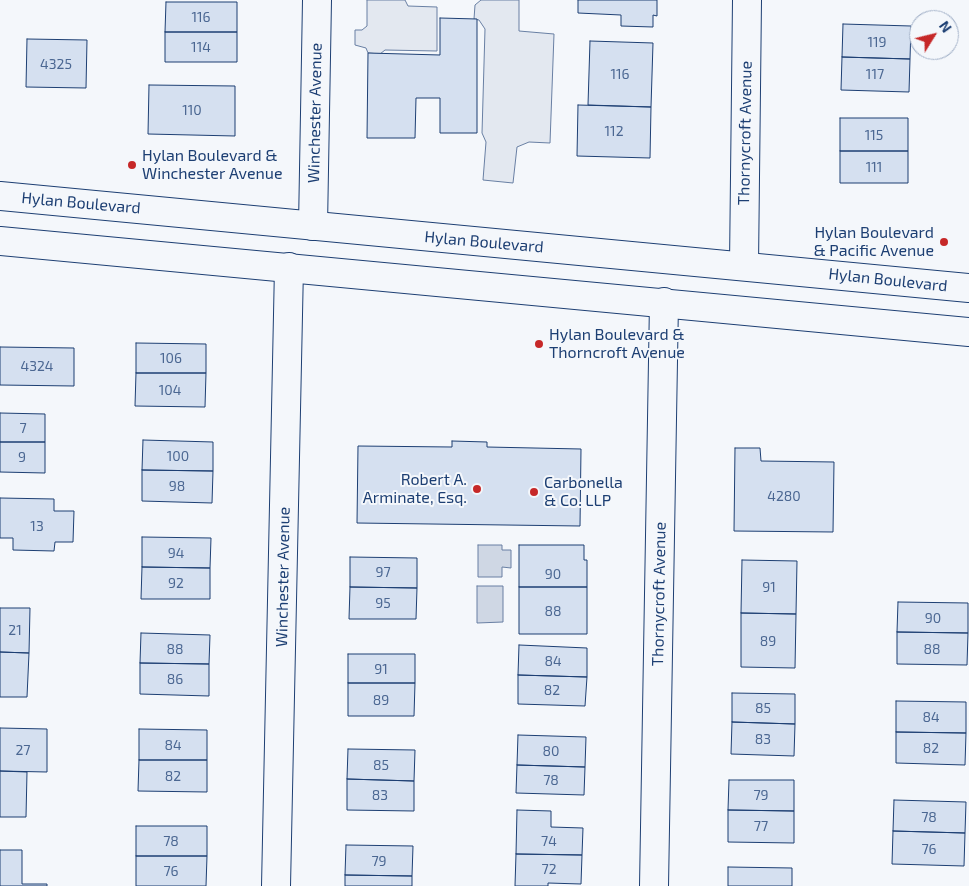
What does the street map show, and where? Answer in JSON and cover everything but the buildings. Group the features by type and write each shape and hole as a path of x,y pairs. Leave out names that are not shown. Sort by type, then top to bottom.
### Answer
{"main road":[{"name":"Winchester Avenue","path":"313,226 317,0"},
{"name":"Thornycroft Avenue","path":"744,266 747,0"},
{"name":"Hylan Boulevard","path":"0,196 969,288"},
{"path":"0,240 969,332"},
{"name":"Winchester Avenue","path":"276,886 289,267"},
{"name":"Thornycroft Avenue","path":"654,886 664,302"}],"shaded area":[{"path":"367,0 405,0 408,6 437,7 437,51 385,50 380,54 368,53 366,48 355,45 355,30 362,30 367,26"},
{"path":"481,0 519,0 519,31 554,34 550,143 529,142 517,147 513,183 483,180 486,142 482,133 485,29 479,20 474,19 475,5"},
{"path":"478,545 502,545 502,550 511,550 511,568 502,567 502,577 478,577"},
{"path":"477,586 503,586 503,622 477,623"}],"place":[{"name":"Hylan Boulevard & Winchester Avenue","path":"132,165"},
{"name":"Hylan Boulevard & Pacific Avenue","path":"944,242"},
{"name":"Hylan Boulevard & Thorncroft Avenue","path":"539,344"},
{"name":"Robert A. Arminate, Esq.","path":"477,489"},
{"name":"Carbonella & Co. LLP","path":"534,492"}]}
